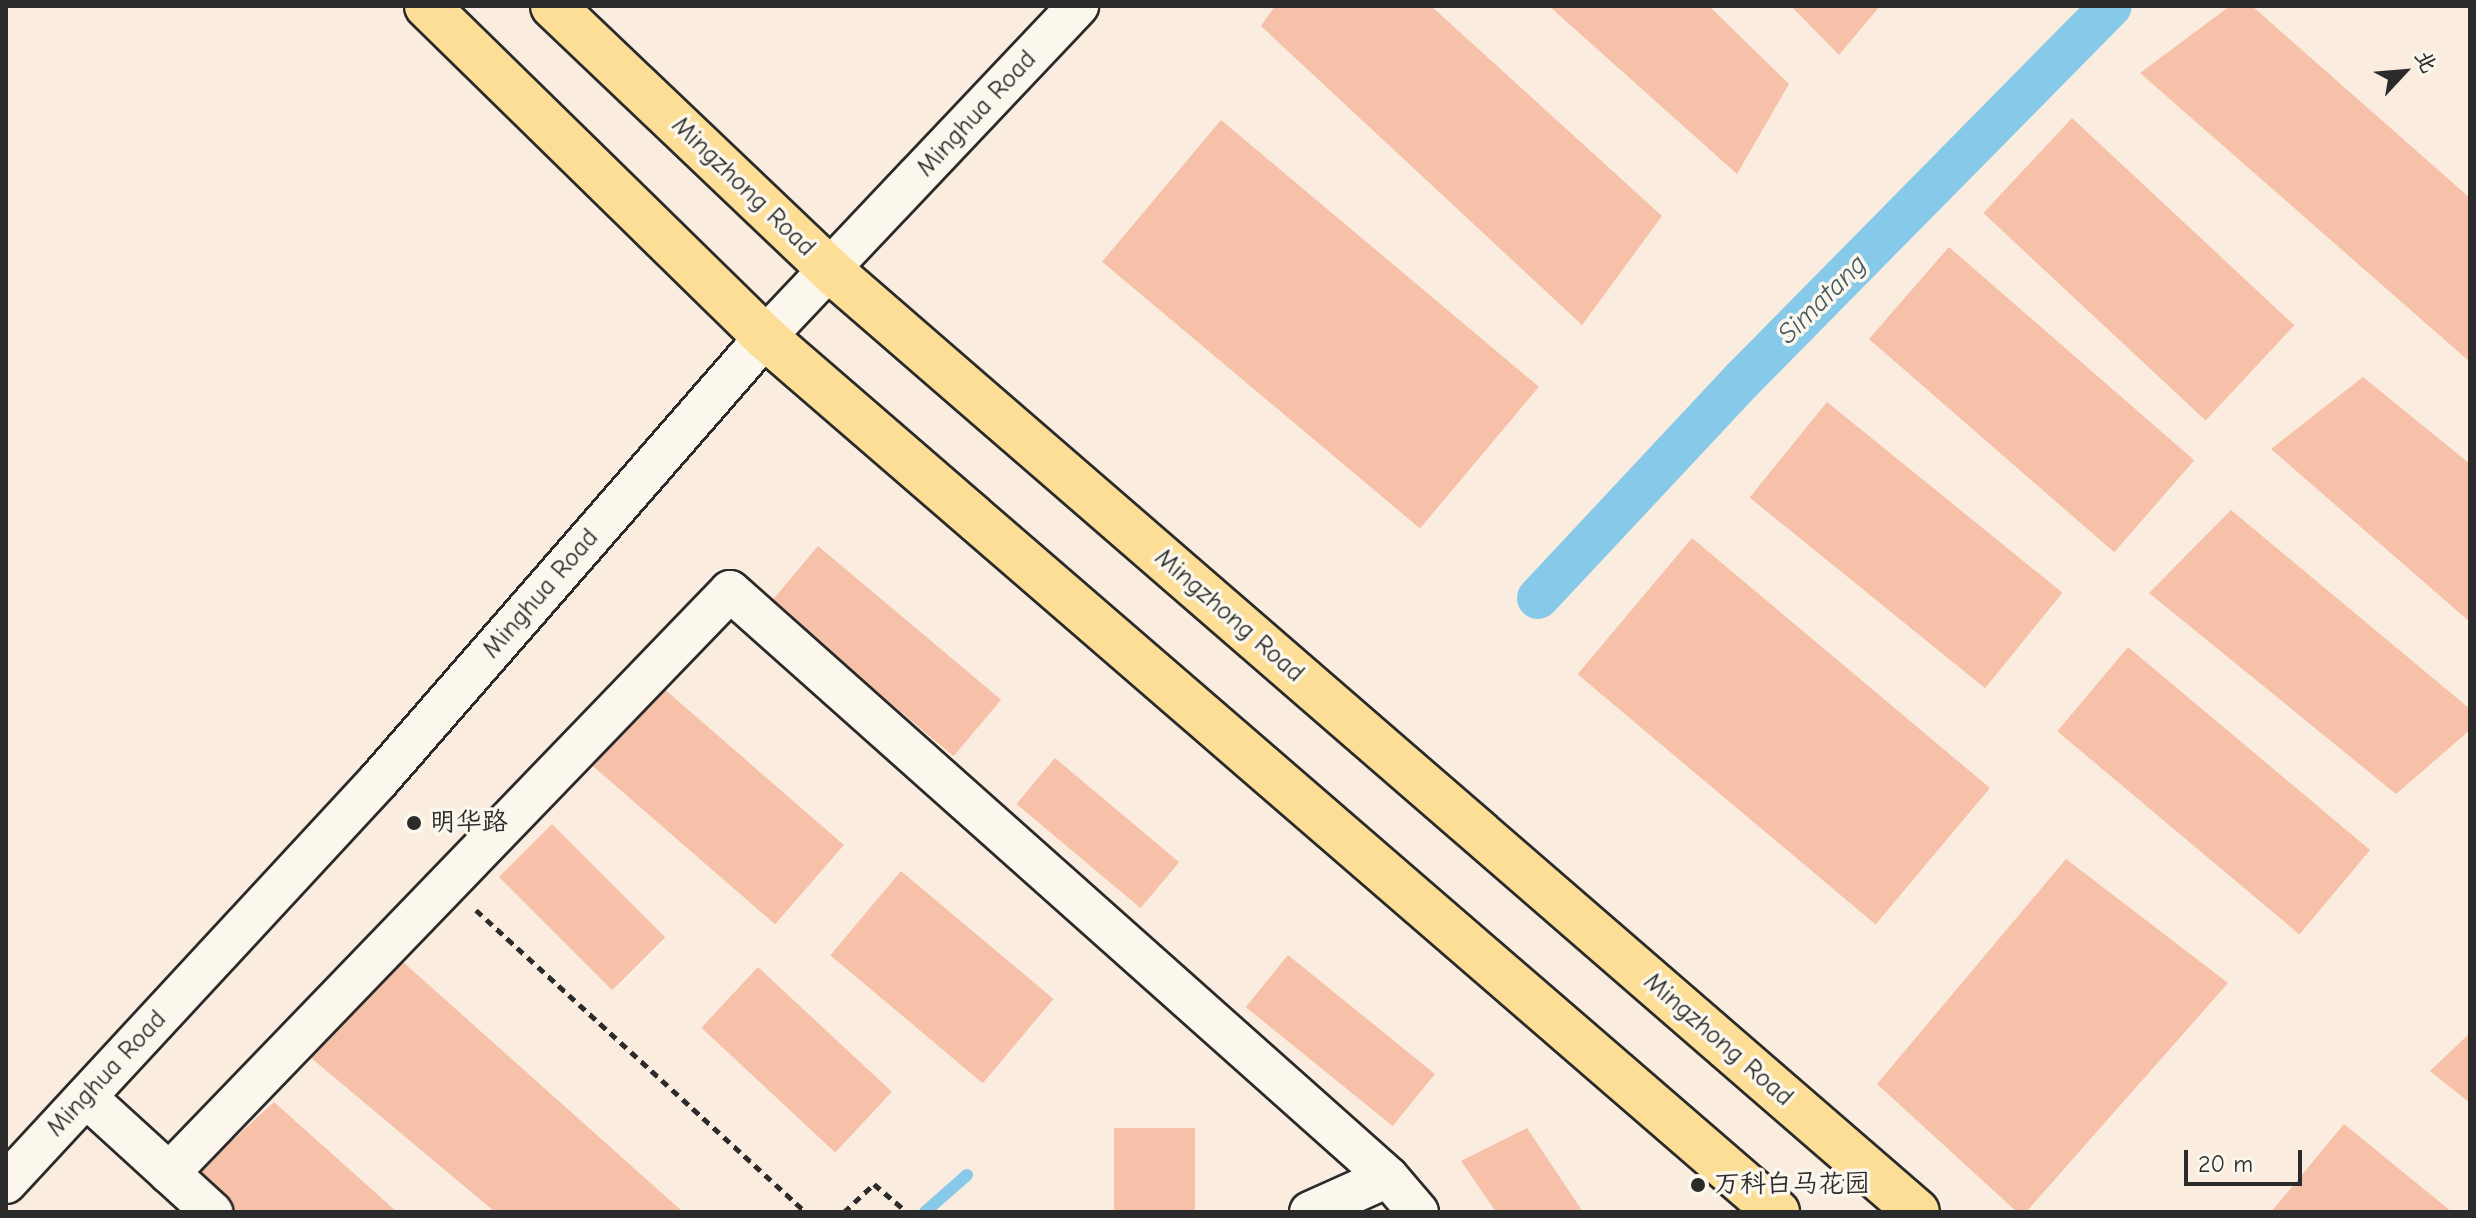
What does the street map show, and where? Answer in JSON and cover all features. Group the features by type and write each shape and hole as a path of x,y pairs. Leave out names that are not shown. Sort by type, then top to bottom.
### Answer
{"main road":[{"path":"427,6 765,337 1777,1212"},
{"name":"Mingzhong Road","path":"553,6 830,270 1917,1212"}],"street":[{"name":"Minghua Road","path":"6,1183 379,780 765,337 1078,6"},
{"path":"169,1173 730,591 1388,1177 1418,1212"},
{"path":"86,1097 212,1212"},
{"path":"1310,1212 1388,1177"}],"path":[{"path":"447,884 806,1212"},
{"path":"844,1212 874,1184 907,1212"}],"building":[{"path":"1275,6 1431,6 1662,216 1582,325 1261,26"},
{"path":"1549,6 1709,6 1789,84 1737,174"},
{"path":"1791,6 1880,6 1839,55"},
{"path":"2230,6 2252,6 2470,198 2470,362 2140,73"},
{"path":"2072,118 2294,325 2206,420 1983,213"},
{"path":"1221,120 1539,387 1420,528 1102,262"},
{"path":"1949,247 2194,460 2114,552 1869,339"},
{"path":"2363,377 2470,464 2470,622 2271,449"},
{"path":"1827,402 2062,593 1985,688 1750,498"},
{"path":"2231,510 2470,709 2470,730 2396,794 2149,593"},
{"path":"1692,538 1990,788 1876,924 1578,674"},
{"path":"818,546 1001,700 954,756 770,603"},
{"path":"2128,647 2370,850 2299,934 2057,731"},
{"path":"662,687 844,845 775,924 593,766"},
{"path":"1055,758 1179,862 1141,908 1016,804"},
{"path":"552,824 665,937 612,990 499,877"},
{"path":"2066,859 2228,983 2026,1212 2017,1212 1877,1084"},
{"path":"901,871 1053,999 983,1083 830,955"},
{"path":"393,953 683,1212 495,1212 310,1057"},
{"path":"1288,955 1435,1074 1393,1126 1246,1007"},
{"path":"758,967 892,1092 835,1153 701,1028"},
{"path":"2470,1033 2470,1103 2430,1071"},
{"path":"274,1102 397,1212 205,1212 178,1190"},
{"path":"2344,1124 2452,1212 2271,1212"},
{"path":"1114,1128 1195,1128 1195,1212 1114,1212"},
{"path":"1527,1128 1583,1212 1496,1212 1461,1161"}],"waterway":[{"name":"Simatang","path":"1538,598 1742,380 2111,6"},
{"path":"925,1212 967,1175"}],"place":[{"name":"明华路","path":"414,823"},
{"name":"万科白马花园","path":"1698,1185"}]}
